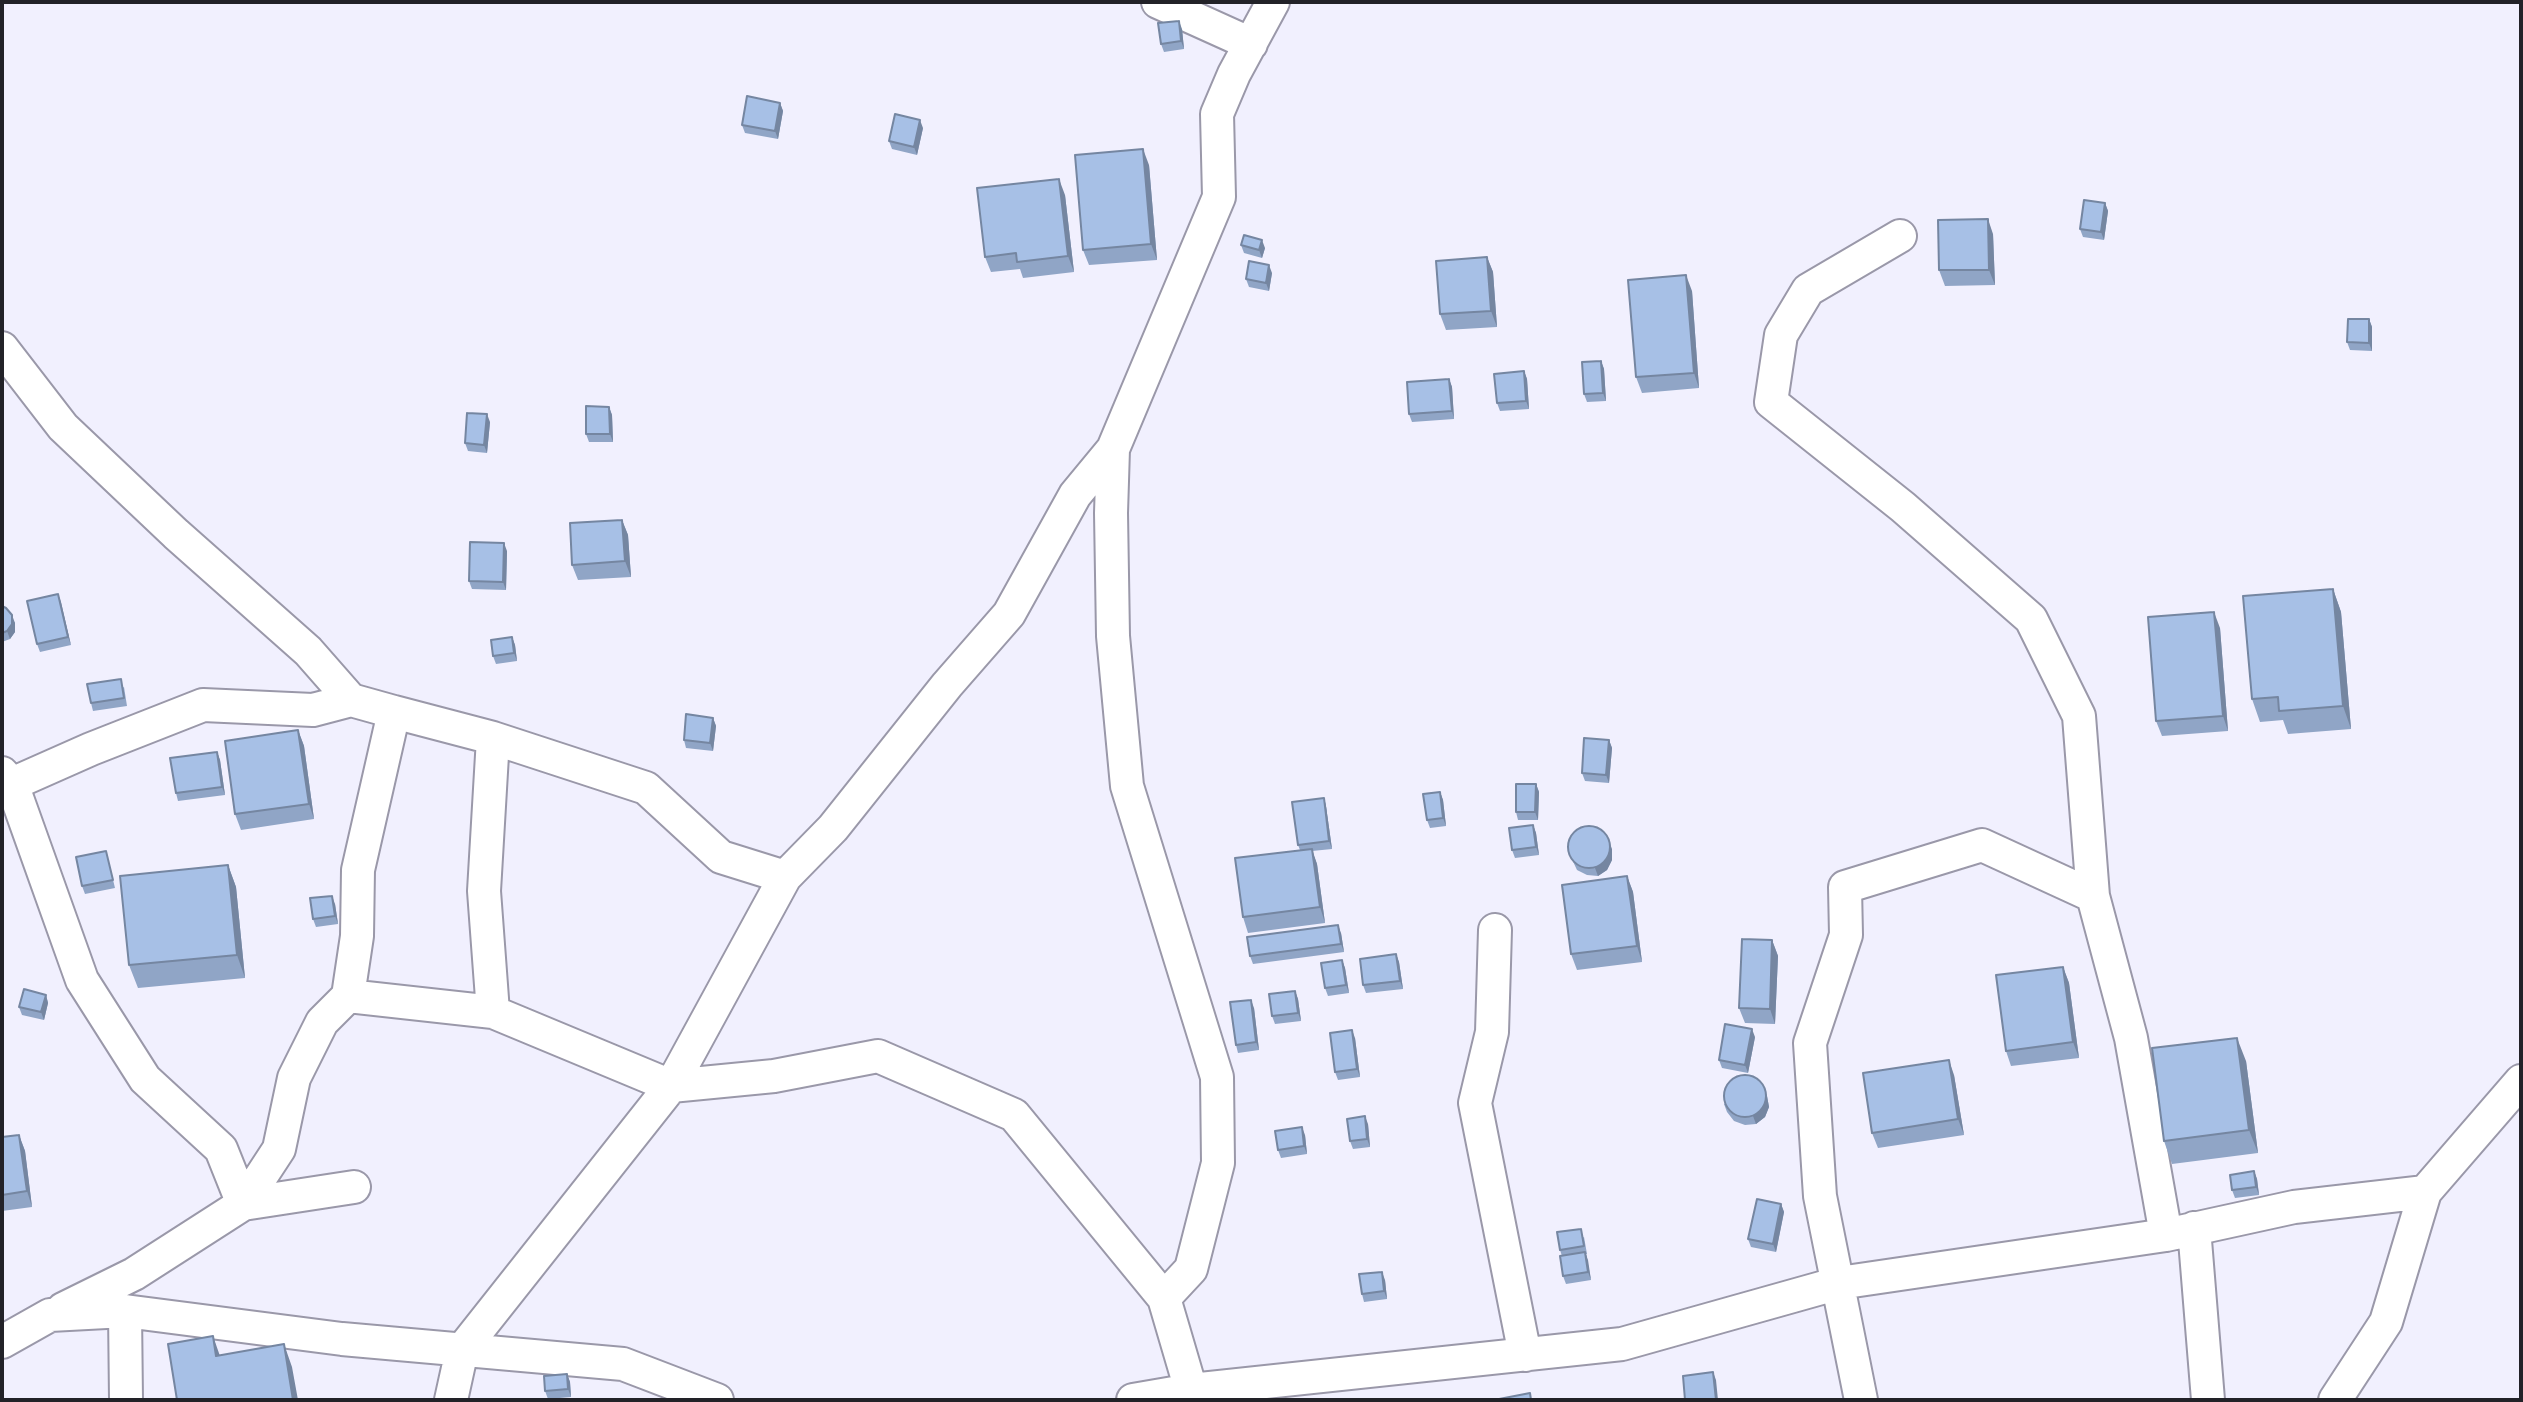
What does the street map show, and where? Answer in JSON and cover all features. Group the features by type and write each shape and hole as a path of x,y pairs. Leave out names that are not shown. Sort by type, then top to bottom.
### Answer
{"street":[{"path":"1158,2 1251,44"},
{"path":"451,1400 462,1350 671,1086 785,877 833,828 947,685 1009,614 1075,495 1113,449 1219,197 1217,114 1234,74 1273,2"},
{"path":"1900,236 1808,290 1781,335 1771,402 1903,507 2031,619 2079,716 2093,896 2180,1232 2208,1400"},
{"path":"2,348 63,427 176,534 308,651 351,700"},
{"path":"1113,449 1113,636 1127,786 1217,1077 1218,1163 1191,1269 1164,1298"},
{"path":"243,1204 221,1149 145,1079 82,980 7,778 203,705 313,710 351,700 493,738 646,788 721,857 785,877"},
{"path":"243,1204 279,1149 294,1078 322,1022 348,996 357,936 358,870 394,712"},
{"path":"493,738 484,891 493,1012"},
{"path":"1861,1400 1820,1196 1810,1043 1846,935 1845,887 1982,845 2093,896"},
{"path":"1495,930 1492,1032 1475,1103 1525,1355"},
{"path":"348,996 493,1012 671,1086 774,1076 878,1056 1014,1115 1164,1298 1193,1397"},
{"path":"2335,1400 2386,1322 2425,1192 2521,1081"},
{"path":"2,1342 134,1274 243,1204 354,1187"},
{"path":"1133,1400 1193,1397 1622,1344 1839,1283 2180,1232 2294,1207 2425,1192"},
{"path":"50,1315 125,1311 342,1339 623,1364 717,1400"},
{"path":"125,1311 126,1400"}],"building":[{"path":"1179,21 1181,41 1161,44 1158,23"},
{"path":"747,96 780,103 775,131 742,125"},
{"path":"895,114 920,120 914,147 889,141"},
{"path":"1143,149 1151,244 1083,250 1075,155"},
{"path":"1059,179 1068,256 1017,262 1016,253 985,257 977,188"},
{"path":"2084,200 2105,203 2101,232 2080,229"},
{"path":"1988,219 1989,270 1939,270 1938,220"},
{"path":"1244,235 1262,240 1259,250 1241,245"},
{"path":"1487,257 1491,311 1440,314 1436,261"},
{"path":"1249,261 1269,265 1266,283 1246,279"},
{"path":"1686,275 1694,373 1636,377 1628,280"},
{"path":"2348,319 2369,319 2369,343 2347,342"},
{"path":"1601,361 1603,393 1584,394 1582,362"},
{"path":"1524,371 1526,401 1497,403 1494,374"},
{"path":"1449,379 1452,411 1409,414 1407,382"},
{"path":"586,406 609,407 610,434 586,434"},
{"path":"467,413 487,414 484,445 465,443"},
{"path":"622,520 625,561 572,565 570,523"},
{"path":"470,542 504,543 503,582 469,581"},
{"path":"2333,589 2343,706 2279,711 2278,697 2252,699 2243,596"},
{"path":"58,594 68,637 37,644 27,601"},
{"path":"2,606 12,615 12,624 2,633"},
{"path":"2214,612 2223,716 2156,721 2148,617"},
{"path":"512,637 514,653 493,656 491,640"},
{"path":"121,679 124,698 91,703 87,684"},
{"path":"686,714 713,718 710,743 684,740"},
{"path":"298,730 309,804 235,814 225,741"},
{"path":"1584,738 1609,740 1606,775 1582,773"},
{"path":"217,752 222,787 176,793 170,758"},
{"path":"1516,784 1536,784 1535,812 1516,812"},
{"path":"1440,792 1443,818 1427,820 1423,794"},
{"path":"1324,798 1329,841 1298,845 1292,802"},
{"path":"1533,825 1536,847 1512,850 1509,828"},
{"path":"1589,826 1604,832 1610,847 1604,862 1589,868 1574,862 1568,847 1574,832"},
{"path":"1312,849 1320,907 1243,917 1235,858"},
{"path":"106,851 113,880 82,886 76,857"},
{"path":"228,865 237,955 129,965 120,876"},
{"path":"1627,876 1637,946 1571,954 1562,885"},
{"path":"332,896 335,916 313,919 310,898"},
{"path":"1338,925 1341,944 1250,956 1247,937"},
{"path":"1742,939 1772,940 1770,1009 1739,1008"},
{"path":"1396,954 1400,981 1363,985 1360,959"},
{"path":"1342,960 1346,985 1325,988 1321,963"},
{"path":"2063,967 2073,1042 2006,1051 1996,975"},
{"path":"24,989 46,995 41,1012 19,1007"},
{"path":"1295,991 1298,1013 1272,1016 1269,994"},
{"path":"1251,1000 1256,1042 1236,1045 1230,1002"},
{"path":"1725,1024 1752,1029 1745,1065 1719,1060"},
{"path":"1352,1030 1357,1069 1335,1072 1330,1033"},
{"path":"2237,1038 2249,1130 2164,1141 2152,1048"},
{"path":"1949,1060 1958,1119 1872,1133 1863,1073"},
{"path":"1745,1075 1760,1081 1766,1096 1760,1111 1745,1117 1730,1111 1724,1096 1730,1081"},
{"path":"1365,1116 1367,1139 1350,1141 1347,1119"},
{"path":"1302,1127 1304,1146 1278,1150 1275,1131"},
{"path":"19,1135 27,1191 2,1195 2,1137"},
{"path":"2254,1171 2256,1187 2232,1190 2230,1175"},
{"path":"1757,1199 1781,1204 1773,1244 1748,1239"},
{"path":"1581,1229 1584,1246 1560,1250 1557,1232"},
{"path":"1585,1252 1588,1272 1563,1276 1560,1256"},
{"path":"1382,1272 1384,1291 1362,1294 1359,1274"},
{"path":"213,1336 216,1356 284,1344 293,1400 177,1400 168,1344"},
{"path":"1713,1372 1716,1400 1685,1400 1683,1376"},
{"path":"567,1374 568,1389 545,1391 544,1376"},
{"path":"1530,1393 1531,1400 1494,1400"}]}
